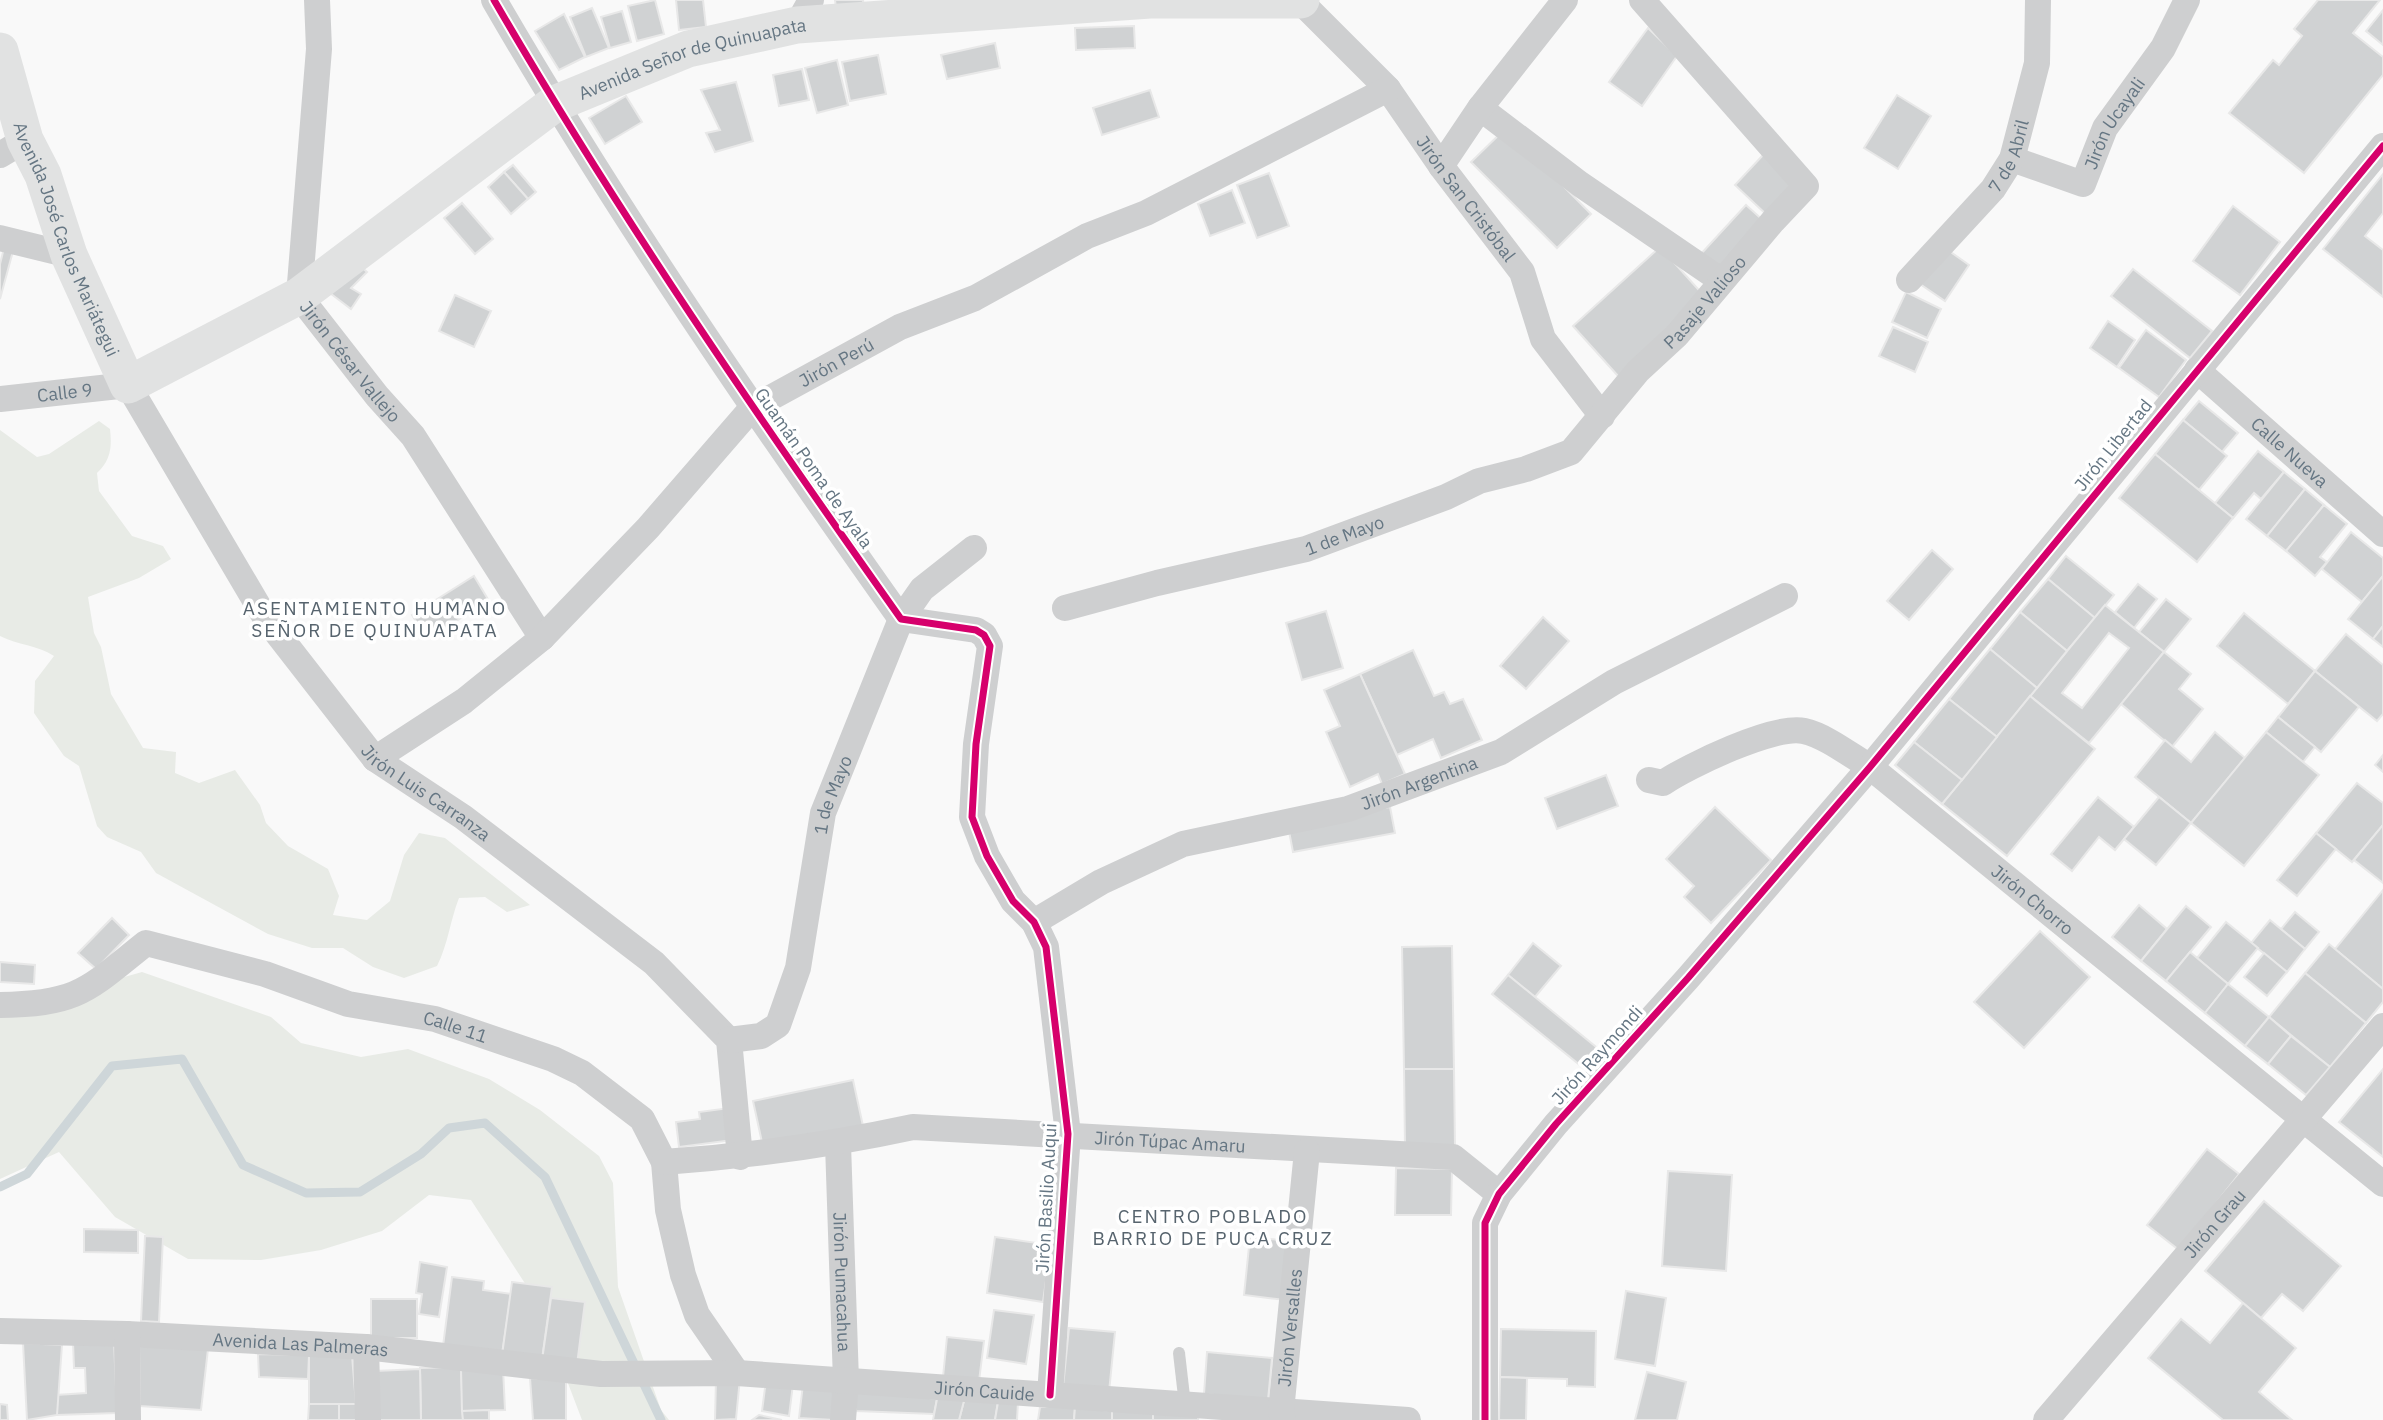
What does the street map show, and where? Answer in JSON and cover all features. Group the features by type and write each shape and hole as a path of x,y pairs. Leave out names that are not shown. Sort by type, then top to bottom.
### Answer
{"street":[{"name":"Jirón César Vallejo","path":"317,0 319,49 299,296 377,396 413,436 542,638"},
{"name":"Guamán Poma de Ayala","path":"494,0 554,104 752,408 901,619"},
{"name":"Avenida Señor de Quinuapata","path":"128,385 299,296 554,104 688,49 804,13 1150,0 1300,0"},
{"name":"Jirón San Cristóbal","path":"1300,0 1388,89 1441,166 1522,272 1543,339 1602,416"},
{"path":"1441,166 1480,108 1565,0"},
{"name":"Pasaje Valioso","path":"1602,416 1638,371 1677,335 1806,186 1642,0"},
{"name":"7 de Abril","path":"1909,280 1993,189 2012,159 2037,63 2038,0"},
{"name":"Jirón Ucayali","path":"2012,159 2083,184 2105,128 2163,48 2187,0"},
{"name":"Avenida José Carlos Mariátegui","path":"0,51 13,148 43,175 69,255 128,385"},
{"name":"Jirón Perú","path":"375,760 464,701 542,638 648,528 752,408 900,327 975,298 1087,236 1146,213 1388,89"},
{"path":"1480,108 1580,184 1722,281"},
{"name":"Jirón Libertad","path":"1870,766 2383,146"},
{"path":"0,238 69,255"},
{"name":"Calle Nueva","path":"2197,370 2383,534"},
{"name":"Calle 9","path":"0,399 128,385"},
{"name":"Jirón Luis Carranza","path":"128,385 266,619 375,760 463,817 654,963 729,1040"},
{"name":"1 de Mayo","path":"1065,608 1157,583 1306,550 1352,534 1479,481 1526,469 1571,452 1602,416"},
{"name":"1 de Mayo","path":"729,1040 761,1036 778,1025 798,968 823,813 901,619 922,589 974,548"},
{"name":"Jirón Argentina","path":"1034,922 1101,883 1183,844 1348,808 1501,752 1614,682 1785,596"},
{"path":"901,619 976,630 984,635 990,646 976,744 972,817 987,856 1013,901 1034,922"},
{"name":"Jirón Chorro","path":"1650,780 1663,783 1713,755 1800,730 1870,766 2383,1184"},
{"name":"Jirón Raymondi","path":"1485,1420 1485,1223 1499,1194 1556,1124 1688,978 1870,766"},
{"name":"Jirón Basilio Auqui","path":"1034,922 1046,947 1068,1133 1051,1395"},
{"name":"Calle 11","path":"0,1005 47,1004 84,993 146,943 265,974 348,1004 435,1020 553,1059 582,1073 642,1119 664,1162 668,1210 683,1275 697,1315 737,1373"},
{"name":"Jirón Grau","path":"2046,1420 2383,1026"},
{"path":"729,1040 740,1157"},
{"name":"Jirón Túpac Amaru","path":"664,1162 740,1157 838,1144 913,1127 1068,1133 1307,1151 1453,1157 1499,1194"},
{"name":"Jirón Pumacahua","path":"838,1144 846,1381 843,1420"},
{"name":"Jirón Versalles","path":"1282,1415 1307,1151"},
{"name":"Avenida Las Palmeras","path":"0,1331 127,1334 366,1347 601,1374"},
{"path":"127,1334 128,1420"},
{"path":"366,1347 368,1420"},
{"name":"Jirón Cauide","path":"601,1374 737,1373 1185,1405 1282,1415 1408,1420"}],"lane":[{"path":"1179,1353 1185,1405"}],"shaded area":[{"path":"99,421 110,429 111,442 108,458 97,473 99,491 132,536 163,546 171,559 139,578 88,597 94,633 101,647 111,694 143,748 176,752 175,773 199,783 235,770 260,805 266,823 288,846 328,869 339,896 333,915 367,920 390,901 404,855 419,833 445,838 530,905 507,912 485,897 459,898 437,966 404,978 373,967 343,948 312,948 268,934 156,873 141,852 107,837 97,826 79,766 64,756 34,713 35,681 54,656 0,636 0,430 37,457 49,454"},
{"path":"142,972 271,1017 301,1043 361,1057 408,1049 489,1079 540,1110 599,1156 613,1183 618,1287 661,1410 669,1420 582,1420 537,1302 471,1200 429,1195 382,1231 321,1250 261,1260 188,1259 115,1217 59,1152 0,1179 0,1012"}],"building":[{"path":"655,0 664,34 637,41 628,6"},
{"path":"676,0 703,0 706,27 679,30"},
{"path":"835,0 863,0 864,11 837,15"},
{"path":"2318,0 2380,0 2353,33 2383,57 2383,75 2304,173 2229,113 2273,60 2279,65 2302,36 2294,29"},
{"path":"592,8 609,48 586,57 570,17"},
{"path":"2383,10 2383,45 2366,31"},
{"path":"622,11 631,42 610,48 601,17"},
{"path":"564,14 585,57 559,70 535,31"},
{"path":"1134,26 1135,48 1076,50 1075,28"},
{"path":"1648,28 1677,56 1642,106 1609,82"},
{"path":"995,43 1000,68 947,79 941,55"},
{"path":"878,55 886,94 850,101 842,62"},
{"path":"837,60 848,105 817,113 805,68"},
{"path":"802,69 809,100 779,106 773,75"},
{"path":"736,82 753,141 715,152 706,133 720,130 701,90"},
{"path":"1150,90 1159,117 1102,135 1093,108"},
{"path":"1897,95 1931,116 1898,169 1864,148"},
{"path":"626,96 642,122 605,144 589,118"},
{"path":"1506,128 1591,214 1557,248 1471,162"},
{"path":"1764,154 1798,186 1769,217 1735,185"},
{"path":"513,165 536,192 528,199 504,172"},
{"path":"504,172 528,199 511,214 488,187"},
{"path":"1269,173 1289,226 1257,238 1237,185"},
{"path":"2383,174 2383,213 2365,236 2383,250 2383,297 2323,249"},
{"path":"1232,190 1245,223 1210,236 1198,204"},
{"path":"462,203 493,239 475,254 444,218"},
{"path":"1746,205 1766,223 1720,273 1700,255"},
{"path":"2233,206 2280,242 2240,295 2193,261"},
{"path":"1660,247 1706,298 1619,377 1573,326"},
{"path":"4,248 13,251 0,299 0,264"},
{"path":"1945,248 1969,265 1945,301 1920,284"},
{"path":"357,263 367,272 351,288 361,294 351,309 326,290"},
{"path":"2133,269 2212,331 2190,358 2111,296"},
{"path":"1906,292 1941,309 1927,338 1892,322"},
{"path":"455,295 491,311 474,347 439,331"},
{"path":"2108,321 2135,340 2117,367 2090,348"},
{"path":"1893,327 1928,342 1915,372 1879,356"},
{"path":"2146,330 2186,360 2159,397 2119,368"},
{"path":"2199,401 2238,433 2222,452 2183,420"},
{"path":"2183,420 2227,456 2199,490 2155,454"},
{"path":"2258,451 2284,472 2261,499 2254,493 2233,518 2215,503"},
{"path":"2155,454 2233,518 2197,562 2119,498"},
{"path":"2284,472 2305,489 2267,536 2246,519"},
{"path":"2305,489 2324,505 2286,551 2267,536"},
{"path":"2324,505 2347,524 2320,557 2327,562 2315,576 2286,551"},
{"path":"2351,532 2383,558 2383,576 2362,602 2322,569"},
{"path":"1932,550 1953,569 1909,620 1887,601"},
{"path":"2066,556 2114,595 2095,618 2048,579"},
{"path":"474,576 489,601 427,639 412,615"},
{"path":"2383,576 2383,626 2373,639 2348,619"},
{"path":"2048,579 2095,618 2067,651 2020,612"},
{"path":"2138,584 2157,599 2134,628 2115,612"},
{"path":"2166,599 2191,619 2164,652 2139,632"},
{"path":"2105,605 2164,652 2089,743 2030,696","holes":["2109,633 2129,648 2082,708 2062,693"]},
{"path":"1326,611 1343,668 1302,680 1286,623"},
{"path":"2020,612 2067,651 2037,688 1990,649"},
{"path":"2244,613 2315,671 2288,704 2217,646"},
{"path":"1543,617 1569,641 1526,689 1500,666"},
{"path":"2383,626 2383,647 2373,639"},
{"path":"2346,634 2383,665 2383,714 2377,721 2315,671"},
{"path":"1990,649 2037,688 1997,737 1949,699"},
{"path":"1413,650 1434,696 1444,692 1450,704 1463,699 1482,740 1441,758 1433,739 1397,755 1360,674"},
{"path":"2164,652 2191,674 2179,689 2203,709 2172,747 2121,704"},
{"path":"2315,671 2359,707 2321,752 2278,717"},
{"path":"1360,674 1405,774 1382,784 1378,774 1350,787 1326,732 1340,726 1324,690"},
{"path":"2030,696 2095,749 2007,856 1942,804"},
{"path":"1949,699 1997,737 1962,780 1914,742"},
{"path":"2278,717 2315,747 2303,762 2266,732"},
{"path":"2215,732 2245,758 2191,823 2135,777 2165,740 2191,762"},
{"path":"2266,732 2319,775 2244,866 2191,823"},
{"path":"1914,742 1962,780 1942,804 1895,765"},
{"path":"2383,755 2383,772 2375,765"},
{"path":"1606,775 1618,806 1557,829 1545,798"},
{"path":"2357,783 2383,803 2383,825 2352,862 2316,833"},
{"path":"2098,797 2134,827 2115,850 2099,837 2072,871 2051,854"},
{"path":"2159,797 2191,823 2156,865 2124,839"},
{"path":"1390,807 1395,833 1293,852 1288,826"},
{"path":"1715,807 1771,860 1711,923 1684,897 1694,886 1666,859"},
{"path":"2383,825 2383,883 2354,860"},
{"path":"2316,833 2336,849 2297,896 2277,880"},
{"path":"2383,890 2383,989 2335,949"},
{"path":"2139,905 2167,929 2141,961 2112,937"},
{"path":"2186,906 2211,927 2166,981 2141,961"},
{"path":"2295,912 2319,932 2305,949 2281,929"},
{"path":"112,918 129,935 96,969 78,953"},
{"path":"2270,920 2305,949 2287,972 2251,943"},
{"path":"2226,922 2258,948 2228,984 2197,958"},
{"path":"2040,931 2090,977 2024,1048 1974,1002"},
{"path":"1533,943 1561,966 1535,997 1508,975"},
{"path":"2329,944 2383,989 2383,1002 2366,1023 2305,973"},
{"path":"1452,946 1454,1069 1404,1069 1402,947"},
{"path":"2190,952 2228,984 2205,1013 2166,981"},
{"path":"2264,953 2287,972 2267,996 2244,977"},
{"path":"0,962 35,965 34,984 0,982"},
{"path":"2305,973 2366,1023 2330,1067 2269,1017"},
{"path":"1508,975 1601,1051 1586,1070 1492,994"},
{"path":"2228,984 2269,1017 2245,1046 2205,1013"},
{"path":"2269,1017 2291,1036 2268,1064 2245,1046"},
{"path":"2291,1036 2330,1067 2306,1095 2268,1064"},
{"path":"1404,1069 1454,1069 1455,1147 1405,1147"},
{"path":"2383,1069 2383,1157 2339,1122"},
{"path":"853,1080 863,1126 763,1147 753,1101"},
{"path":"729,1108 733,1140 679,1147 676,1122 700,1119 699,1112"},
{"path":"2207,1149 2239,1174 2179,1250 2147,1225"},
{"path":"1396,1168 1452,1169 1451,1215 1395,1215"},
{"path":"1668,1171 1732,1175 1726,1271 1662,1266"},
{"path":"2264,1201 2341,1266 2303,1311 2282,1294 2261,1318 2205,1271"},
{"path":"84,1229 138,1230 138,1253 84,1252"},
{"path":"145,1236 163,1237 159,1322 141,1321"},
{"path":"995,1237 1051,1245 1043,1302 987,1293"},
{"path":"1250,1237 1291,1241 1285,1300 1244,1295"},
{"path":"420,1262 447,1267 439,1317 419,1314 422,1294 416,1293"},
{"path":"452,1277 484,1281 483,1290 511,1294 502,1355 443,1346"},
{"path":"512,1282 552,1287 542,1360 502,1355"},
{"path":"1626,1291 1666,1298 1655,1366 1615,1359"},
{"path":"551,1298 585,1302 577,1365 542,1360"},
{"path":"371,1299 417,1299 417,1338 371,1338"},
{"path":"2243,1303 2296,1348 2259,1392 2292,1420 2223,1420 2148,1358 2181,1319 2210,1343"},
{"path":"994,1310 1034,1315 1026,1364 987,1358"},
{"path":"1069,1328 1115,1332 1109,1392 1063,1387"},
{"path":"1501,1329 1596,1331 1595,1387 1567,1386 1567,1379 1500,1377"},
{"path":"947,1337 984,1341 979,1381 943,1377"},
{"path":"114,1340 117,1413 57,1415 56,1395 86,1393 85,1368 74,1368 73,1342"},
{"path":"23,1343 62,1345 57,1415 27,1420"},
{"path":"139,1346 208,1349 201,1410 140,1406"},
{"path":"1207,1352 1272,1358 1268,1400 1204,1394"},
{"path":"258,1354 309,1355 308,1379 259,1377"},
{"path":"309,1355 352,1356 356,1404 309,1404"},
{"path":"461,1367 463,1420 421,1420 420,1368"},
{"path":"503,1368 505,1410 462,1411 461,1369"},
{"path":"420,1369 421,1420 377,1420 375,1371"},
{"path":"1647,1372 1686,1382 1677,1420 1635,1420"},
{"path":"1500,1377 1527,1378 1526,1420 1499,1420"},
{"path":"530,1378 566,1380 566,1420 533,1420"},
{"path":"740,1378 736,1419 715,1420 716,1379"},
{"path":"766,1380 793,1384 789,1416 762,1411"},
{"path":"803,1384 836,1388 834,1420 799,1418"},
{"path":"855,1389 937,1399 934,1414 856,1411"},
{"path":"965,1397 998,1402 995,1420 959,1420"},
{"path":"965,1397 959,1420 933,1420 937,1399"},
{"path":"998,1402 1018,1402 1017,1420 995,1420"},
{"path":"0,1404 7,1405 8,1420 0,1420"},
{"path":"309,1404 339,1404 339,1420 308,1420"},
{"path":"339,1404 356,1404 357,1420 339,1420"},
{"path":"1040,1407 1075,1407 1074,1420 1038,1420"},
{"path":"1075,1407 1112,1411 1112,1420 1074,1420"},
{"path":"489,1410 489,1420 463,1420 462,1411"},
{"path":"1112,1411 1153,1411 1153,1420 1112,1420"},
{"path":"1153,1411 1198,1416 1198,1420 1153,1420"},
{"path":"759,1415 782,1420 752,1420"}],"waterway":[{"path":"0,1187 27,1174 112,1066 182,1059 243,1165 306,1193 360,1192 421,1154 449,1128 485,1123 545,1177 661,1420"}],"cycle path":[{"path":"494,0 590,159 690,314 901,619 976,630 984,635 990,646 976,744 972,817 987,856 1013,901 1034,922 1046,947 1068,1134 1050,1395"},
{"path":"1485,1420 1485,1223 1499,1194 1556,1124 1688,978 1870,767 2383,146"}],"district":[{"name":"ASENTAMIENTO HUMANO SEÑOR DE QUINUAPATA","path":"375,619"},
{"name":"CENTRO POBLADO BARRIO DE PUCA CRUZ","path":"1213,1227"}]}
